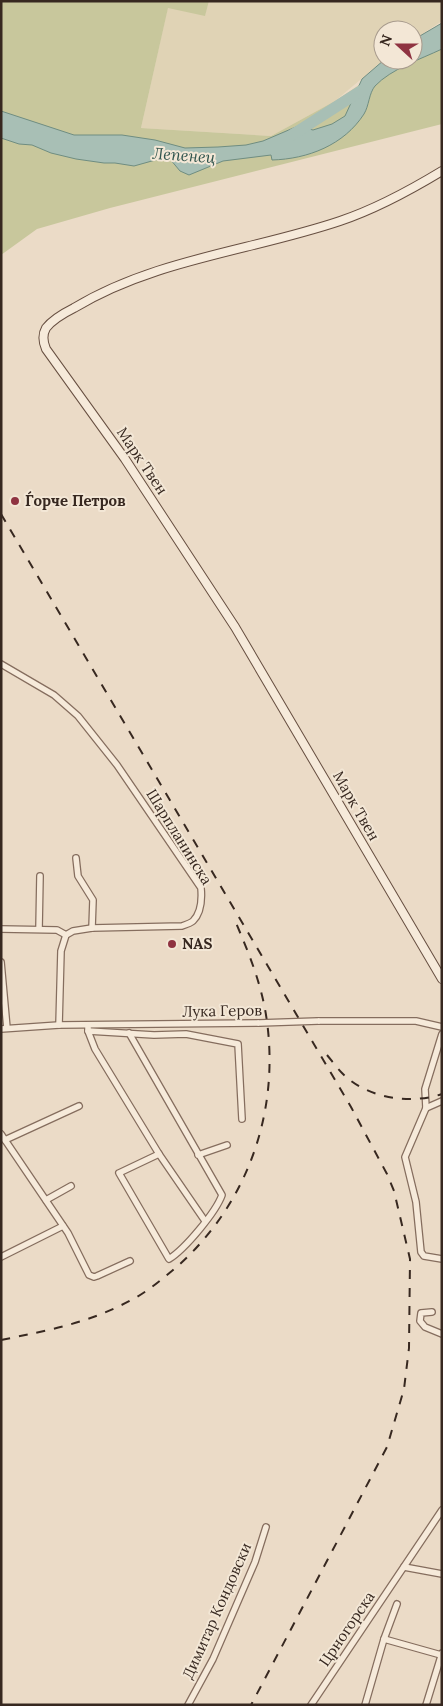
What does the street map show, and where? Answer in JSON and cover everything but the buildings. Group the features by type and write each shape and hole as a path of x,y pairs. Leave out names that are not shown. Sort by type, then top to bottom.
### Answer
{"street":[{"name":"Марк Твен","path":"442,171 379,206 341,221 296,235 180,264 139,276 114,286 86,300 54,320 47,327 43,342 46,349 125,459 235,627 442,979"},
{"name":"Шарпланинска","path":"1,664 54,695 84,724 118,765 201,888 202,900 200,910 193,921 182,926 92,928 73,931 66,936"},
{"path":"76,858 78,876 93,900 92,928"},
{"path":"39,929 40,876"},
{"path":"1,929 57,930 66,936 61,952 59,1025"},
{"path":"1,962 4,1029"},
{"name":"Лука Геров","path":"4,1029 59,1025 88,1028 318,1020 416,1021 442,1027"},
{"path":"205,1221 159,1154 94,1049 88,1028 129,1034 186,1034 238,1044 242,1119"},
{"path":"129,1034 222,1195 184,1248 169,1259 119,1173 159,1154"},
{"path":"442,1034 425,1089 426,1108 406,1157 416,1202 421,1252 424,1256 442,1259"},
{"path":"426,1108 442,1101"},
{"path":"5,1140 79,1106"},
{"path":"1,1134 63,1226 88,1275 94,1277 101,1275 130,1261"},
{"path":"198,1155 227,1145"},
{"path":"46,1200 71,1186"},
{"path":"1,1257 63,1226"},
{"path":"432,1312 421,1313 420,1321 425,1327 442,1334"},
{"name":"Црногорска","path":"311,1705 442,1510"},
{"name":"Димитар Кондовски","path":"188,1705 212,1659 255,1562 266,1527"},
{"path":"404,1567 442,1574"},
{"path":"365,1705 384,1639 397,1604"},
{"path":"384,1639 442,1654 426,1705"}],"shaded area":[{"path":"209,1 442,1 442,21 423,33 423,20 373,20 373,69 335,101 271,136 141,128 168,7 205,15"}],"green space":[{"path":"1,1 209,1 205,16 168,8 141,128 271,136 335,101 382,70 423,70 423,50 442,30 442,124 110,208 37,229 1,255"}],"water":[{"path":"442,23 442,49 423,58 423,34"},
{"path":"373,70 397,70 375,86 364,114 356,125 336,142 299,157 272,160 271,155 223,161 189,175 180,171 170,159 159,159 134,166 104,163 51,153 32,145 19,144 1,138 1,111 74,135 122,135 155,140 185,148 246,145 263,141 298,126 313,130 332,124 345,116 362,79"}],"waterway":[{"name":"Лепенец","path":"292,135 367,87"}],"railway":[{"path":"1,514 351,1107 387,1174 394,1191 410,1259 409,1348 404,1389 387,1447 251,1705"},
{"path":"1,1340 86,1320 135,1298 180,1264 205,1238 226,1210 243,1180 256,1148 264,1114 269,1080 269,1045 263,998 249,954 236,923"},
{"path":"327,1055 352,1082 376,1094 403,1099 416,1099 442,1094"}],"place":[{"name":"Ѓорче Петров","path":"15,501"},
{"name":"NAS","path":"172,944"}]}
